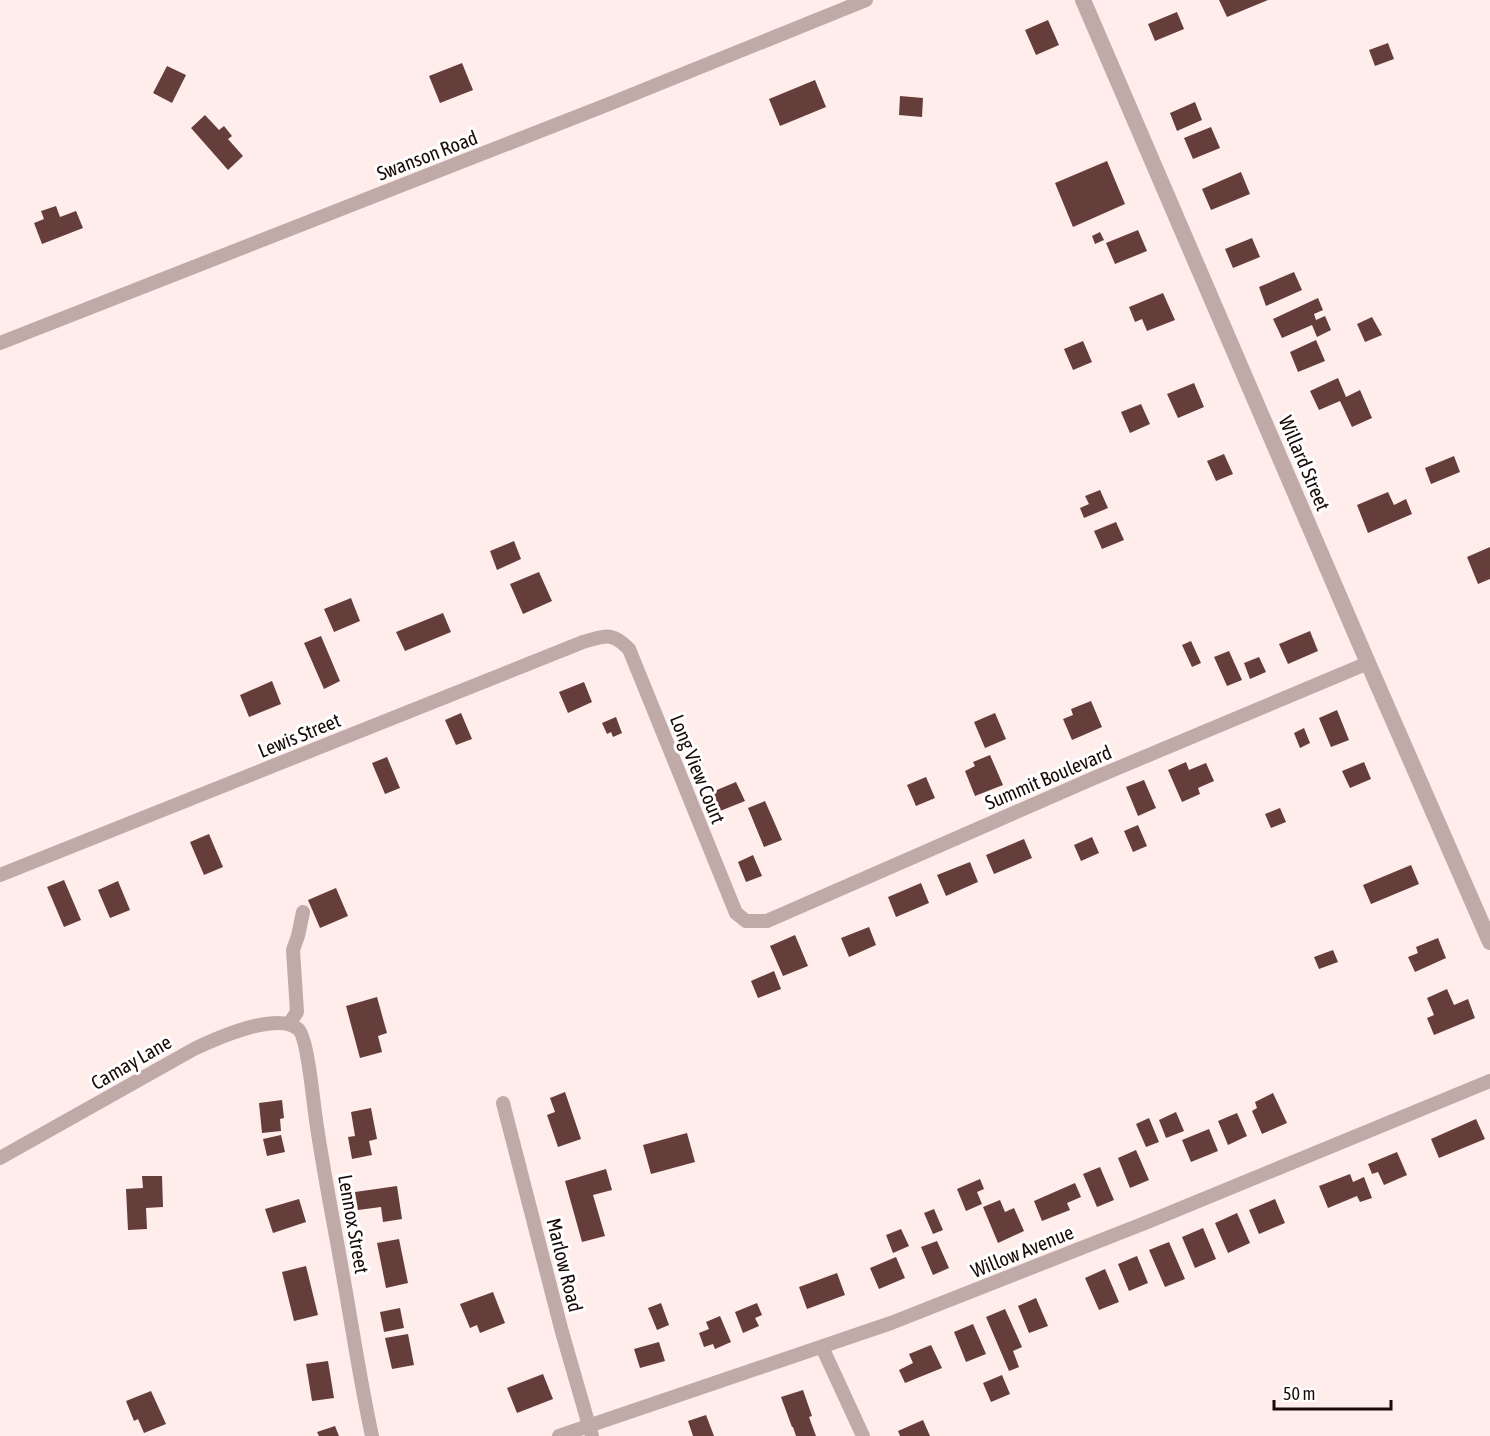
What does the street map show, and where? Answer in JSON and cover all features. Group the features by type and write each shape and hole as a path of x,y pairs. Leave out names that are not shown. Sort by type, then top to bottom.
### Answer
{"street":[{"name":"Swanson Road","path":"0,343 598,109 866,0"},
{"name":"Willard Street","path":"1083,0 1490,942"},
{"name":"Lewis Street","path":"0,875 583,642 614,637"},
{"name":"Long View Court","path":"614,637 629,649 736,913 743,919"},
{"name":"Summit Boulevard","path":"743,919 767,921 1094,778 1368,663"},
{"path":"289,1024 297,1012 293,950 303,912"},
{"name":"Camay Lane","path":"0,1158 194,1048 227,1034 269,1023 289,1024"},
{"name":"Lennox Street","path":"289,1024 300,1032 306,1053 317,1130 372,1436"},
{"name":"Willow Avenue","path":"560,1436 590,1431 891,1323 1150,1221 1490,1081"},
{"name":"Marlow Road","path":"503,1103 590,1431"},
{"path":"822,1347 863,1436"}],"building":[{"path":"1219,0 1268,0 1227,17"},
{"path":"1177,12 1184,29 1155,41 1148,24"},
{"path":"1048,20 1059,45 1036,55 1025,30"},
{"path":"1388,43 1394,59 1375,66 1369,50"},
{"path":"462,63 473,90 440,103 429,76"},
{"path":"167,66 186,75 172,103 153,93"},
{"path":"815,80 826,107 780,126 769,99"},
{"path":"900,96 923,98 922,117 899,115"},
{"path":"1195,102 1202,120 1177,131 1170,113"},
{"path":"205,115 219,130 224,126 232,136 228,139 243,156 228,170 191,128"},
{"path":"1211,127 1220,148 1193,159 1184,138"},
{"path":"1107,161 1125,204 1073,227 1055,183"},
{"path":"1241,172 1250,194 1211,210 1202,189"},
{"path":"56,206 60,217 76,211 83,228 42,244 34,223 44,219 41,211"},
{"path":"1138,230 1147,251 1115,264 1106,243"},
{"path":"1100,232 1104,240 1095,244 1092,236"},
{"path":"1252,238 1260,257 1233,268 1225,249"},
{"path":"1294,272 1302,290 1266,306 1259,287"},
{"path":"1163,293 1175,320 1147,331 1142,319 1135,322 1129,307"},
{"path":"1318,298 1323,310 1314,314 1316,320 1325,316 1331,330 1317,337 1312,325 1282,338 1273,319"},
{"path":"1372,317 1382,335 1365,342 1357,324"},
{"path":"1316,340 1325,361 1298,372 1290,352"},
{"path":"1083,341 1092,362 1073,370 1064,349"},
{"path":"1338,378 1346,397 1360,390 1372,418 1352,427 1340,401 1319,410 1310,391"},
{"path":"1194,383 1204,407 1178,418 1167,394"},
{"path":"1141,404 1150,424 1130,433 1121,412"},
{"path":"1224,454 1233,474 1216,481 1207,461"},
{"path":"1454,456 1460,472 1431,484 1425,468"},
{"path":"1100,490 1108,508 1084,518 1080,508 1089,504 1085,496"},
{"path":"1388,492 1394,505 1406,499 1412,514 1368,533 1357,505"},
{"path":"1116,522 1124,540 1102,549 1094,531"},
{"path":"514,541 521,559 497,570 490,551"},
{"path":"1490,547 1490,579 1478,584 1467,557"},
{"path":"539,572 552,601 523,614 510,584"},
{"path":"351,598 360,621 334,632 324,609"},
{"path":"443,613 451,632 405,651 396,632"},
{"path":"1310,631 1318,651 1288,664 1279,644"},
{"path":"321,636 340,681 324,689 304,643"},
{"path":"1191,641 1201,663 1192,667 1182,645"},
{"path":"1229,651 1242,680 1227,686 1214,657"},
{"path":"1259,657 1266,672 1250,679 1244,663"},
{"path":"272,681 281,704 249,717 240,695"},
{"path":"584,682 592,702 568,713 559,692"},
{"path":"1091,701 1102,727 1072,740 1063,719 1073,715 1071,709"},
{"path":"1337,710 1349,740 1331,747 1319,718"},
{"path":"461,713 472,739 456,745 445,720"},
{"path":"995,713 1006,739 985,748 974,722"},
{"path":"616,717 622,733 613,737 611,732 607,734 602,723"},
{"path":"1304,728 1310,743 1300,748 1294,733"},
{"path":"990,755 1003,785 975,796 965,771 975,766 973,762"},
{"path":"387,757 400,788 385,794 372,763"},
{"path":"1186,762 1189,770 1206,763 1214,781 1198,788 1200,794 1182,802 1168,770"},
{"path":"1364,762 1371,779 1350,788 1342,771"},
{"path":"926,777 935,798 916,806 907,785"},
{"path":"1144,780 1156,808 1138,816 1126,787"},
{"path":"736,782 745,801 720,811 712,792"},
{"path":"765,801 782,840 764,847 748,808"},
{"path":"1280,808 1286,822 1271,828 1265,814"},
{"path":"1138,825 1147,846 1133,852 1124,831"},
{"path":"209,834 223,867 204,875 190,842"},
{"path":"1092,837 1099,853 1081,861 1074,845"},
{"path":"1024,839 1032,858 994,874 986,855"},
{"path":"753,855 762,876 746,882 738,862"},
{"path":"970,862 978,882 946,896 937,875"},
{"path":"1411,865 1419,884 1371,904 1363,885"},
{"path":"64,880 81,920 64,927 47,887"},
{"path":"118,881 130,910 110,918 98,890"},
{"path":"921,883 929,903 896,917 888,897"},
{"path":"336,888 348,916 320,928 308,900"},
{"path":"869,927 876,945 849,957 841,938"},
{"path":"795,935 808,966 783,976 770,946"},
{"path":"1438,938 1446,958 1415,972 1408,957 1418,953 1416,947"},
{"path":"1333,950 1338,962 1319,969 1314,957"},
{"path":"774,971 781,989 758,998 751,981"},
{"path":"1447,989 1454,1005 1468,999 1475,1018 1434,1035 1427,1018 1434,1015 1427,998"},
{"path":"377,997 387,1033 378,1036 382,1052 360,1058 346,1006"},
{"path":"565,1092 581,1139 558,1147 547,1115 555,1112 550,1098"},
{"path":"1273,1093 1287,1123 1262,1134 1252,1111 1257,1108 1255,1102"},
{"path":"282,1100 284,1118 280,1119 281,1131 262,1133 259,1103"},
{"path":"371,1108 377,1139 369,1141 372,1155 352,1159 348,1137 355,1136 351,1112"},
{"path":"1176,1112 1184,1131 1166,1138 1159,1120"},
{"path":"1237,1113 1247,1136 1228,1145 1218,1121"},
{"path":"1149,1118 1159,1142 1146,1147 1136,1124"},
{"path":"1476,1119 1485,1139 1439,1158 1431,1139"},
{"path":"1209,1129 1218,1151 1191,1162 1182,1140"},
{"path":"687,1133 695,1162 651,1174 643,1145"},
{"path":"281,1135 285,1152 267,1156 263,1139"},
{"path":"1136,1150 1149,1180 1130,1188 1118,1158"},
{"path":"1397,1152 1407,1175 1384,1185 1378,1172 1372,1174 1368,1164"},
{"path":"1100,1167 1114,1200 1097,1207 1083,1174"},
{"path":"606,1169 612,1190 593,1195 605,1236 582,1242 565,1181"},
{"path":"1350,1174 1353,1182 1364,1177 1372,1198 1360,1202 1357,1196 1328,1208 1319,1186"},
{"path":"142,1176 162,1176 163,1207 146,1208 147,1229 128,1230 126,1189 143,1188"},
{"path":"980,1179 984,1189 977,1192 982,1204 966,1211 957,1189"},
{"path":"1075,1183 1081,1197 1067,1203 1070,1210 1042,1221 1034,1201"},
{"path":"397,1186 402,1219 383,1222 381,1207 358,1210 355,1192"},
{"path":"299,1199 306,1222 273,1233 265,1209"},
{"path":"1275,1199 1285,1223 1259,1234 1249,1210"},
{"path":"1000,1200 1005,1212 1014,1208 1024,1231 998,1243 983,1207"},
{"path":"934,1209 943,1230 933,1234 924,1213"},
{"path":"1237,1213 1250,1243 1228,1253 1215,1223"},
{"path":"1203,1228 1216,1259 1195,1268 1182,1237"},
{"path":"901,1229 909,1246 893,1253 886,1235"},
{"path":"399,1239 408,1283 386,1288 377,1243"},
{"path":"937,1241 949,1268 933,1275 921,1247"},
{"path":"1169,1242 1185,1279 1165,1287 1149,1250"},
{"path":"1137,1256 1148,1283 1129,1291 1118,1264"},
{"path":"896,1257 905,1278 879,1289 870,1268"},
{"path":"306,1266 318,1315 294,1321 282,1272"},
{"path":"1105,1269 1119,1302 1099,1310 1085,1278"},
{"path":"837,1273 845,1295 807,1309 799,1287"},
{"path":"493,1292 505,1323 480,1333 477,1325 470,1328 460,1304"},
{"path":"1036,1298 1048,1326 1029,1333 1018,1306"},
{"path":"661,1303 669,1325 657,1330 648,1308"},
{"path":"757,1303 762,1315 755,1318 759,1326 743,1333 735,1312"},
{"path":"400,1308 404,1328 384,1332 380,1312"},
{"path":"1005,1309 1022,1347 1013,1351 1019,1367 1009,1371 986,1317"},
{"path":"720,1316 731,1342 715,1349 713,1344 704,1347 699,1333 709,1329 706,1322"},
{"path":"973,1324 986,1354 966,1362 954,1332"},
{"path":"408,1334 414,1365 392,1369 385,1338"},
{"path":"659,1342 665,1361 640,1368 634,1349"},
{"path":"931,1345 942,1368 905,1383 899,1370 913,1363 909,1354"},
{"path":"328,1361 334,1398 312,1401 306,1364"},
{"path":"543,1374 553,1399 517,1413 507,1388"},
{"path":"1002,1375 1010,1394 991,1402 983,1383"},
{"path":"803,1390 816,1436 796,1436 781,1397"},
{"path":"151,1391 166,1424 144,1433 138,1419 134,1421 126,1401"},
{"path":"706,1415 714,1436 693,1436 688,1421"},
{"path":"923,1420 930,1436 900,1436 898,1431"},
{"path":"335,1426 339,1436 319,1436 317,1432"}]}
